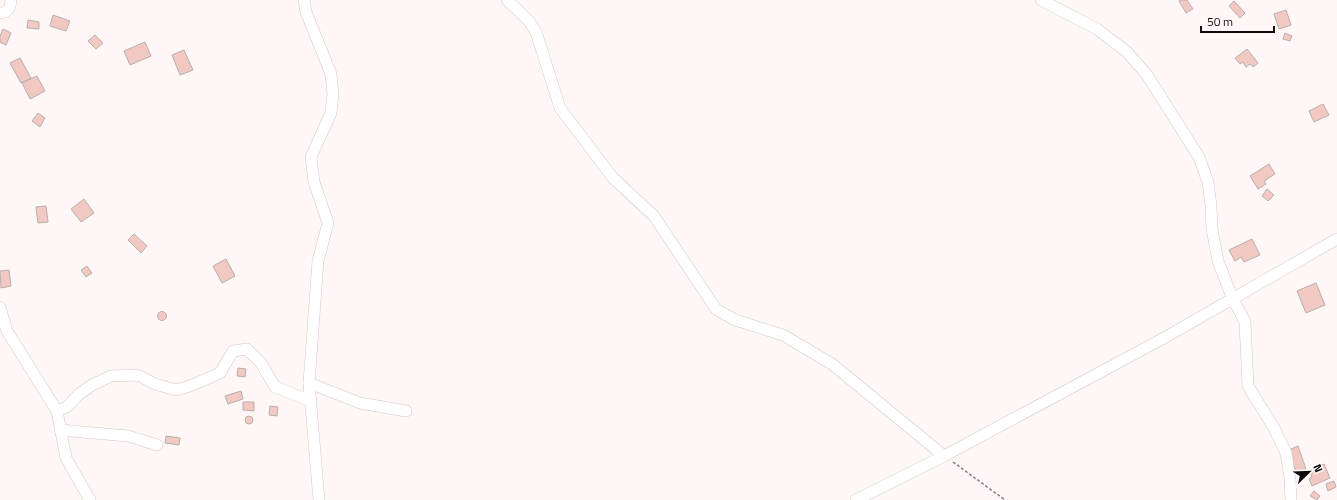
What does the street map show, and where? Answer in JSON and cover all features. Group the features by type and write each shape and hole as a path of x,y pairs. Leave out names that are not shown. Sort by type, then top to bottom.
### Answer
{"street":[{"path":"0,13 6,12 10,8 11,0"},
{"path":"304,0 306,12 331,74 333,94 331,113 311,157 314,182 328,223 318,261 309,383 319,500"},
{"path":"507,0 529,21 536,32 560,108 613,178 654,216 716,309 735,320 783,335 837,367 944,456"},
{"path":"1041,0 1097,29 1126,52 1147,75 1199,157 1208,182 1212,206 1212,229 1218,261 1232,297 1245,322 1248,386 1274,428 1286,453 1290,478 1290,500"},
{"path":"856,500 944,456 1164,338 1232,297 1337,239"},
{"path":"0,307 7,331 57,411 66,458 90,500"},
{"path":"57,411 67,407 78,394 92,384 111,376 138,375 155,384 176,390 190,386 220,373 232,352 247,349 260,363 275,387 311,401"},
{"path":"309,383 360,403 406,411"},
{"path":"60,430 128,436 157,444"}],"path":[{"path":"944,456 1005,500"}],"building":[{"path":"1187,0 1193,9 1186,13 1179,1"},
{"path":"1234,1 1245,13 1240,18 1229,6"},
{"path":"1286,10 1291,25 1279,29 1274,14"},
{"path":"53,15 70,21 66,31 50,26"},
{"path":"28,20 39,22 39,29 27,28"},
{"path":"3,29 11,33 6,45 0,42 0,36"},
{"path":"1285,33 1292,36 1290,41 1283,39"},
{"path":"95,35 103,43 96,49 88,41"},
{"path":"145,42 151,56 130,65 124,51"},
{"path":"1247,49 1258,63 1253,67 1250,64 1246,67 1243,62 1240,64 1235,58"},
{"path":"184,50 193,70 180,75 172,55"},
{"path":"20,58 31,78 21,83 10,63"},
{"path":"37,76 45,91 30,99 22,83"},
{"path":"1323,104 1329,115 1314,122 1309,111"},
{"path":"38,113 45,118 40,127 32,121"},
{"path":"1269,164 1275,174 1264,181 1266,184 1258,189 1250,176"},
{"path":"1267,189 1274,195 1268,201 1262,196"},
{"path":"84,199 94,213 81,222 71,209"},
{"path":"46,206 48,222 38,223 36,207"},
{"path":"134,234 147,246 141,253 128,240"},
{"path":"1252,239 1260,255 1244,262 1241,257 1235,261 1229,250"},
{"path":"226,259 235,276 222,283 213,266"},
{"path":"87,266 92,273 86,277 81,270"},
{"path":"9,270 11,286 1,288 0,271"},
{"path":"1316,283 1325,305 1306,313 1297,291"},
{"path":"160,312 164,312 166,316 164,320 160,320 158,318 158,314"},
{"path":"238,368 246,369 245,377 237,376"},
{"path":"241,391 243,399 228,404 225,396"},
{"path":"243,402 254,402 254,411 243,410"},
{"path":"270,406 278,407 277,416 269,415"},
{"path":"247,416 251,416 253,420 251,424 247,424 245,422 245,418"},
{"path":"166,436 180,438 179,445 165,443"},
{"path":"1298,446 1306,469 1296,472 1289,450"},
{"path":"1324,464 1330,478 1312,486 1309,479 1312,477 1309,471"},
{"path":"1334,481 1336,487 1328,491 1326,484"},
{"path":"1314,491 1320,496 1317,500 1310,496"}]}
